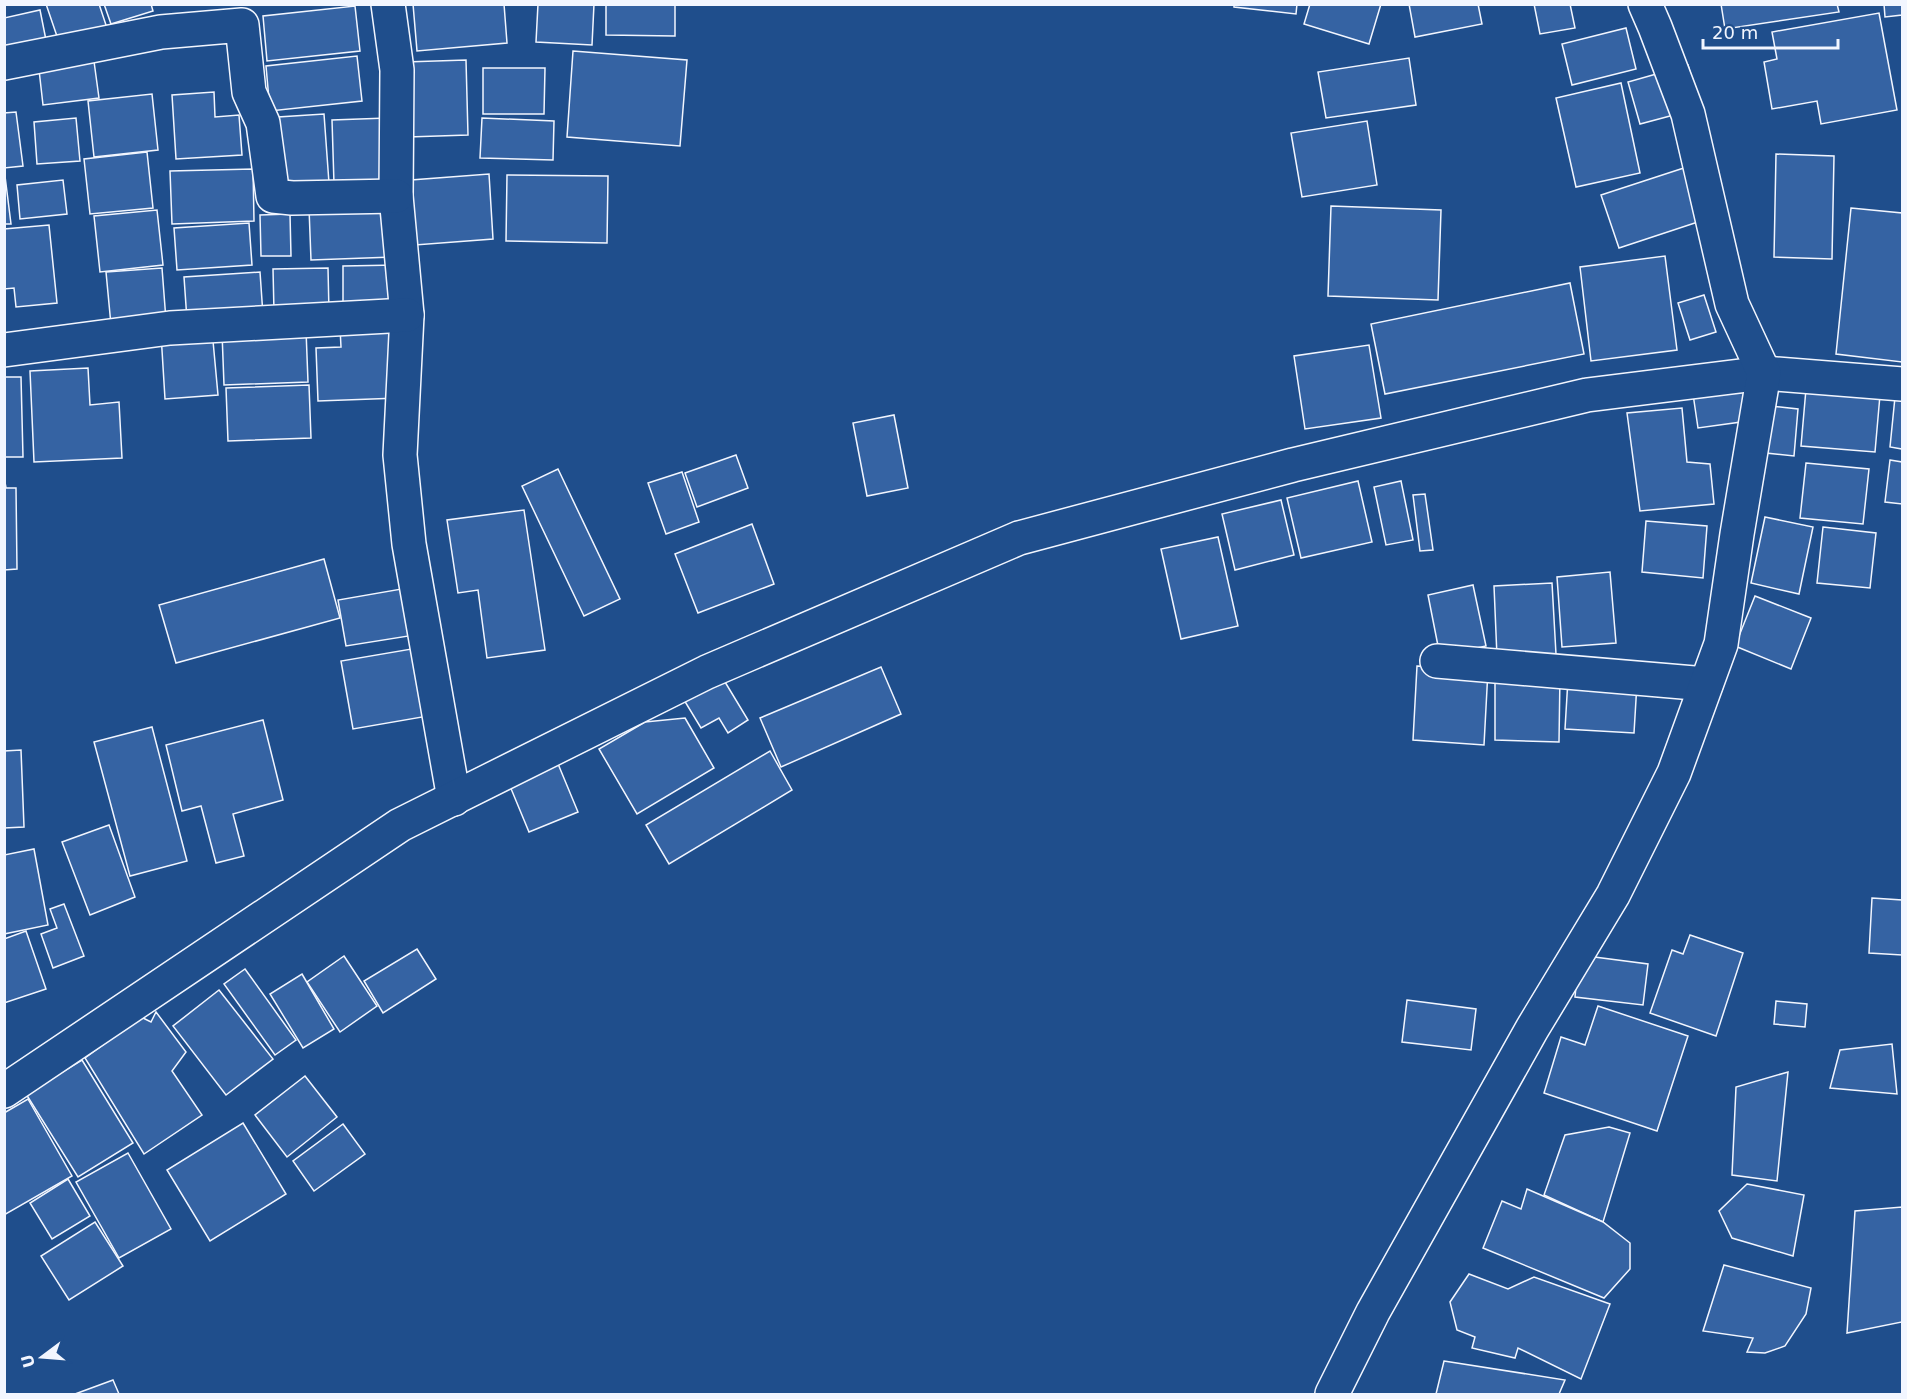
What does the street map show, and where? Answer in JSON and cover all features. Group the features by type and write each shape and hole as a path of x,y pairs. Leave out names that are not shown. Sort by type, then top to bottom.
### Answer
{"street":[{"path":"388,4 397,70 396,196 407,315 400,455 409,544 454,798"},
{"path":"1332,1395 1373,1312 1532,1029 1613,896 1674,773 1721,644 1764,373 1732,304 1688,114 1645,4"},
{"path":"4,63 161,32 242,25 249,92 263,123 273,196 292,198 396,196"},
{"path":"4,350 170,328 407,315"},
{"path":"4,1091 400,825 707,672 1019,538 1293,465 1587,395 1764,373 1902,384"},
{"path":"1437,661 1706,684"}],"building":[{"path":"46,4 99,4 108,31 61,48"},
{"path":"104,4 151,4 153,11 111,24"},
{"path":"413,4 504,4 507,43 417,51"},
{"path":"538,4 594,4 592,45 536,42"},
{"path":"606,4 675,4 675,36 606,35"},
{"path":"1234,4 1297,4 1296,14 1234,7"},
{"path":"1310,4 1381,4 1369,44 1304,24"},
{"path":"1409,4 1478,4 1482,24 1415,37"},
{"path":"1534,4 1570,4 1575,28 1540,34"},
{"path":"1721,4 1837,4 1839,12 1725,29"},
{"path":"1884,4 1902,4 1902,15 1885,17"},
{"path":"355,6 360,51 267,61 263,16"},
{"path":"40,10 47,45 4,54 4,18"},
{"path":"1879,13 1897,110 1821,124 1817,101 1772,109 1764,62 1777,59 1772,32"},
{"path":"1626,28 1636,69 1572,85 1562,44"},
{"path":"573,51 687,60 680,146 567,137"},
{"path":"93,54 99,98 43,105 38,61"},
{"path":"357,56 362,101 270,111 266,66"},
{"path":"1409,58 1416,105 1326,118 1318,72"},
{"path":"466,60 468,135 408,137 405,62"},
{"path":"1688,65 1700,108 1640,124 1628,82"},
{"path":"483,68 545,68 544,114 483,114"},
{"path":"1621,83 1640,173 1576,187 1556,98"},
{"path":"214,92 215,117 239,115 242,155 176,159 172,95"},
{"path":"152,94 158,150 94,157 88,101"},
{"path":"16,112 23,166 4,168 4,113"},
{"path":"324,114 329,183 283,186 278,117"},
{"path":"76,118 80,161 37,164 34,122"},
{"path":"387,118 389,182 334,184 332,120"},
{"path":"482,118 554,121 553,160 480,158"},
{"path":"1367,121 1377,185 1302,197 1291,133"},
{"path":"147,152 153,208 90,214 84,159"},
{"path":"1776,154 1834,156 1832,259 1774,257"},
{"path":"1696,164 1713,217 1619,248 1601,195"},
{"path":"4,168 11,224 4,224"},
{"path":"253,169 254,221 172,224 170,171"},
{"path":"489,174 493,239 415,245 411,180"},
{"path":"507,175 608,176 607,243 506,241"},
{"path":"63,180 67,214 20,219 17,185"},
{"path":"392,205 393,257 311,260 309,208"},
{"path":"1331,206 1441,210 1438,300 1328,296"},
{"path":"1851,208 1902,213 1902,362 1836,354"},
{"path":"157,210 163,265 100,272 94,216"},
{"path":"290,214 291,256 261,256 260,215"},
{"path":"249,223 252,265 177,270 174,228"},
{"path":"49,225 57,303 16,307 14,288 4,289 4,229"},
{"path":"1665,256 1677,350 1591,361 1580,267"},
{"path":"397,265 398,309 343,309 343,266"},
{"path":"162,268 166,320 111,325 106,272"},
{"path":"328,268 329,312 274,312 273,269"},
{"path":"260,272 263,315 187,320 184,277"},
{"path":"1570,283 1584,354 1385,394 1371,324"},
{"path":"1704,295 1716,332 1690,340 1678,303"},
{"path":"396,325 399,398 318,401 316,348 341,347 340,328"},
{"path":"212,330 218,395 165,399 161,334"},
{"path":"306,330 308,382 224,385 222,333"},
{"path":"1369,345 1381,418 1305,429 1294,356"},
{"path":"88,368 90,405 119,402 122,458 34,462 30,371"},
{"path":"4,377 21,377 23,457 4,457"},
{"path":"309,385 311,438 228,441 226,388"},
{"path":"1743,388 1748,421 1698,428 1693,394"},
{"path":"1806,389 1880,395 1875,452 1801,446"},
{"path":"1895,397 1902,398 1902,449 1890,447"},
{"path":"1770,406 1798,409 1794,456 1766,453"},
{"path":"1682,408 1687,462 1710,464 1714,504 1640,511 1627,413"},
{"path":"894,415 908,488 867,496 853,423"},
{"path":"736,455 748,488 697,507 685,473"},
{"path":"1890,460 1902,462 1902,504 1885,502"},
{"path":"1806,463 1869,469 1863,524 1800,518"},
{"path":"558,469 620,599 584,616 522,486"},
{"path":"682,472 699,522 666,534 648,483"},
{"path":"4,477 6,488 16,488 17,569 4,570"},
{"path":"1358,481 1372,542 1301,558 1287,498"},
{"path":"1401,481 1413,540 1386,545 1374,487"},
{"path":"1425,494 1433,550 1420,551 1413,495"},
{"path":"1281,500 1294,555 1235,570 1222,514"},
{"path":"524,510 545,650 487,658 478,590 458,593 447,520"},
{"path":"1765,517 1813,527 1799,594 1751,583"},
{"path":"1646,521 1707,526 1703,578 1642,572"},
{"path":"752,524 774,584 698,613 675,554"},
{"path":"1823,527 1876,533 1870,588 1817,583"},
{"path":"1218,537 1238,626 1181,639 1161,549"},
{"path":"324,559 340,618 176,663 159,605"},
{"path":"1610,572 1616,643 1562,647 1557,577"},
{"path":"1552,583 1556,654 1497,657 1494,586"},
{"path":"1473,585 1486,646 1440,656 1428,595"},
{"path":"407,588 415,635 346,646 338,600"},
{"path":"1755,596 1811,618 1791,669 1735,646"},
{"path":"423,647 434,715 353,729 341,661"},
{"path":"1417,666 1488,670 1484,745 1413,740"},
{"path":"881,667 901,714 781,767 760,718"},
{"path":"719,672 748,720 728,733 719,718 701,728 681,695"},
{"path":"1495,674 1560,675 1559,742 1495,740"},
{"path":"1568,679 1637,683 1634,733 1565,729"},
{"path":"685,718 714,768 637,814 599,749 645,722"},
{"path":"263,720 283,800 233,814 244,856 216,863 201,806 182,811 166,745"},
{"path":"152,727 187,861 130,876 94,742"},
{"path":"21,750 24,827 4,828 4,751"},
{"path":"770,751 792,790 669,864 646,825"},
{"path":"556,759 578,812 529,832 507,779"},
{"path":"109,825 135,897 90,915 62,842"},
{"path":"34,849 48,925 4,934 4,855"},
{"path":"1872,898 1902,900 1902,955 1869,953"},
{"path":"64,904 84,956 53,968 41,934 57,928 50,909"},
{"path":"26,931 46,989 4,1003 4,939"},
{"path":"1690,935 1743,953 1716,1036 1650,1013 1672,950 1683,954"},
{"path":"417,949 436,979 383,1013 364,981"},
{"path":"1579,955 1648,964 1643,1005 1575,997"},
{"path":"344,956 377,1006 340,1032 307,982"},
{"path":"245,969 296,1040 275,1055 224,984"},
{"path":"302,974 334,1029 303,1048 270,994"},
{"path":"219,990 273,1059 226,1095 173,1026"},
{"path":"1407,1000 1476,1009 1471,1050 1402,1042"},
{"path":"1776,1001 1807,1004 1805,1027 1774,1024"},
{"path":"1598,1006 1688,1036 1657,1131 1544,1093 1561,1037 1585,1045"},
{"path":"156,1012 186,1052 172,1071 202,1115 144,1154 85,1058 141,1017 151,1022"},
{"path":"1892,1044 1897,1094 1830,1088 1840,1050"},
{"path":"82,1060 133,1143 78,1177 26,1094"},
{"path":"1788,1072 1777,1181 1732,1175 1736,1087"},
{"path":"305,1076 337,1117 287,1157 255,1115"},
{"path":"28,1099 72,1176 4,1215 4,1113"},
{"path":"243,1123 286,1194 210,1241 167,1170"},
{"path":"343,1124 365,1154 314,1191 293,1161"},
{"path":"1609,1127 1630,1133 1603,1222 1544,1195 1565,1135"},
{"path":"128,1153 171,1229 119,1258 76,1182"},
{"path":"68,1179 90,1216 52,1239 30,1203"},
{"path":"1747,1184 1804,1195 1793,1256 1732,1238 1719,1211"},
{"path":"1527,1189 1603,1222 1630,1243 1630,1269 1604,1298 1483,1248 1502,1201 1521,1209"},
{"path":"1902,1207 1902,1322 1847,1333 1855,1211"},
{"path":"95,1222 123,1266 69,1300 41,1256"},
{"path":"1724,1265 1811,1288 1806,1314 1785,1346 1765,1353 1747,1352 1753,1338 1703,1331"},
{"path":"1469,1274 1508,1289 1534,1277 1610,1304 1581,1379 1518,1348 1515,1358 1472,1348 1475,1337 1457,1330 1450,1302"},
{"path":"1444,1361 1565,1380 1559,1394 1436,1394"},
{"path":"113,1380 119,1394 75,1394"}]}
